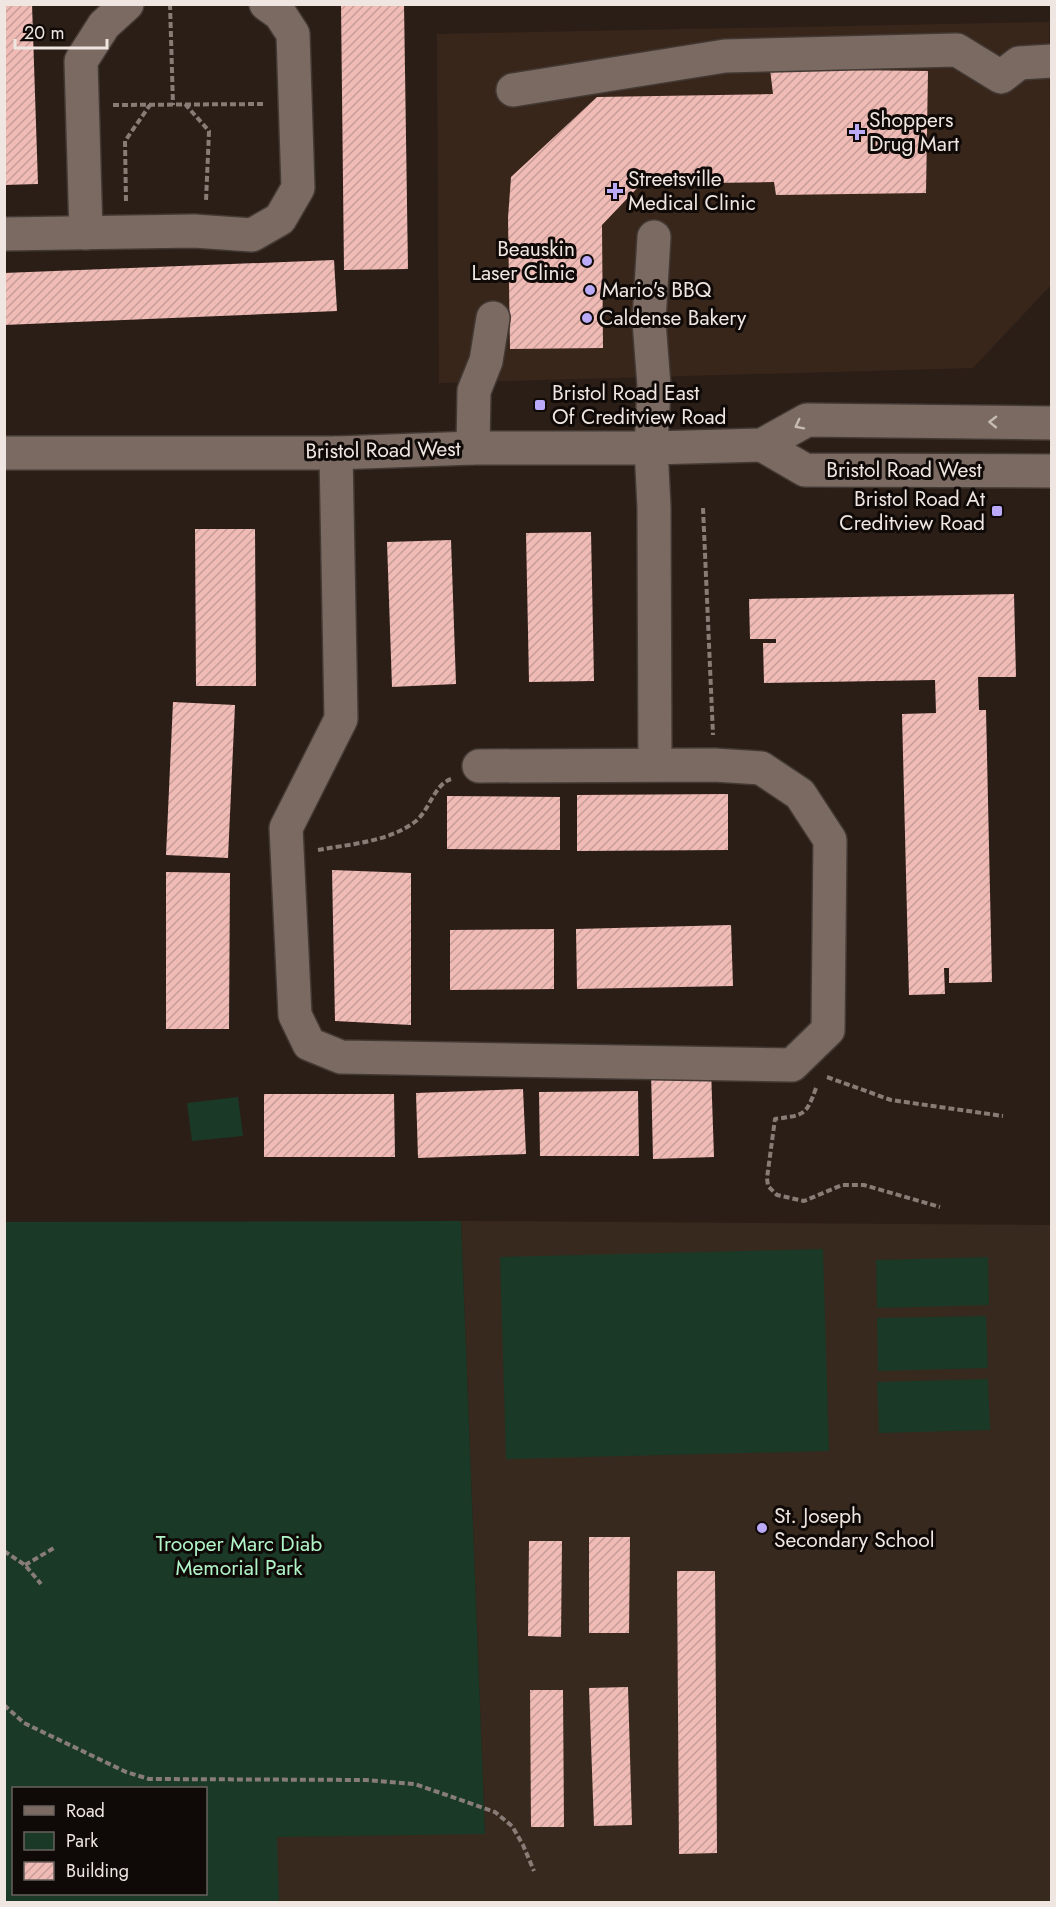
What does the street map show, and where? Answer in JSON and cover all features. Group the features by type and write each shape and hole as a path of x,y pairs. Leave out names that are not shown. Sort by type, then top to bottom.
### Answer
{"street":[{"path":"86,233 81,61 104,25 127,4"},
{"path":"4,234 205,232 252,235 280,219 298,188 292,34 279,8"},
{"path":"513,90 725,56 957,50 1001,77 1019,63 1052,61"},
{"path":"654,237 649,321 654,386 651,448 654,507 655,764"},
{"path":"473,448 474,391 486,361 493,318"},
{"name":"Bristol Road West","path":"4,453 336,453 473,448 651,448 762,445 807,420 1052,423"},
{"name":"Bristol Road West","path":"762,445 805,470 1052,471"},
{"path":"336,453 341,719 286,828 295,1015 309,1044 341,1057 810,1066 828,1030 830,840 800,794 760,768 655,764 479,766"}],"path":[{"path":"170,4 173,105"},
{"path":"185,104 209,131 205,232"},
{"path":"82,105 295,104"},
{"path":"127,232 125,141 150,105"},
{"path":"703,508 714,765"},
{"path":"287,855 390,836 417,820 443,781 479,766"},
{"path":"940,1207 864,1185 842,1185 804,1201 777,1195 768,1186 767,1178 775,1119 798,1116 809,1108 810,1066 891,1100 1003,1116"},
{"path":"24,1565 54,1548"},
{"path":"4,1551 24,1565 41,1584"},
{"path":"4,1705 24,1723 126,1772 149,1779 366,1780 416,1784 495,1812 512,1826 534,1871"}],"shaded area":[{"path":"1049,22 1051,285 973,368 439,383 437,34"},
{"name":"St. Joseph Secondary School","path":"461,1221 1051,1225 1051,1902 5,1902 13,1895 207,1895 207,1836 485,1833"}],"green space":[{"path":"238,1097 243,1136 192,1141 187,1103"},
{"name":"Trooper Marc Diab Memorial Park","path":"461,1221 485,1834 277,1837 279,1902 5,1902 5,1222"},
{"path":"823,1249 829,1451 506,1459 500,1257"},
{"path":"988,1257 989,1305 877,1308 876,1260"},
{"path":"986,1316 988,1368 878,1371 877,1318"},
{"path":"988,1379 990,1430 879,1433 877,1382"}],"building":[{"path":"4,4 32,4 38,184 4,185"},
{"path":"341,4 404,4 408,269 344,270"},
{"path":"770,69 928,71 926,193 776,195 774,182 641,184 602,225 603,348 510,349 508,218 511,177 597,97 773,94"},
{"path":"334,260 337,311 4,325 4,273"},
{"path":"195,529 255,529 256,686 196,686"},
{"path":"591,532 594,681 529,682 526,533"},
{"path":"451,540 456,684 392,687 387,542"},
{"path":"1014,594 1016,677 978,677 979,710 986,710 992,982 949,983 949,968 944,968 945,994 909,995 902,714 936,713 935,680 764,683 763,643 776,643 776,639 750,639 749,599"},
{"path":"173,702 235,705 228,858 166,855"},
{"path":"728,794 728,850 577,851 577,795"},
{"path":"447,796 560,797 560,850 447,849"},
{"path":"332,870 411,873 411,1025 335,1021"},
{"path":"166,872 230,873 229,1029 166,1029"},
{"path":"731,925 733,986 577,989 576,929"},
{"path":"554,929 554,989 450,990 450,930"},
{"path":"711,1069 714,1157 653,1159 651,1071"},
{"path":"523,1089 526,1154 418,1158 416,1093"},
{"path":"638,1091 639,1156 540,1156 539,1092"},
{"path":"264,1094 394,1094 395,1157 264,1157"},
{"path":"589,1537 630,1537 629,1633 589,1633"},
{"path":"529,1541 562,1541 561,1637 528,1636"},
{"path":"677,1571 715,1571 717,1853 679,1854"},
{"path":"628,1687 632,1825 594,1826 589,1688"},
{"path":"530,1690 563,1690 564,1827 531,1827"}],"place":[{"name":"Shoppers Drug Mart","path":"857,132"},
{"name":"Streetsville Medical Clinic","path":"615,191"},
{"name":"Beauskin Laser Clinic","path":"587,261"},
{"name":"Mario's BBQ","path":"590,290"},
{"name":"Caldense Bakery","path":"587,318"},
{"name":"Bristol Road East Of Creditview Road","path":"540,405"},
{"name":"Bristol Road At Creditview Road","path":"997,511"},
{"name":"St. Joseph Secondary School","path":"762,1528"}]}
